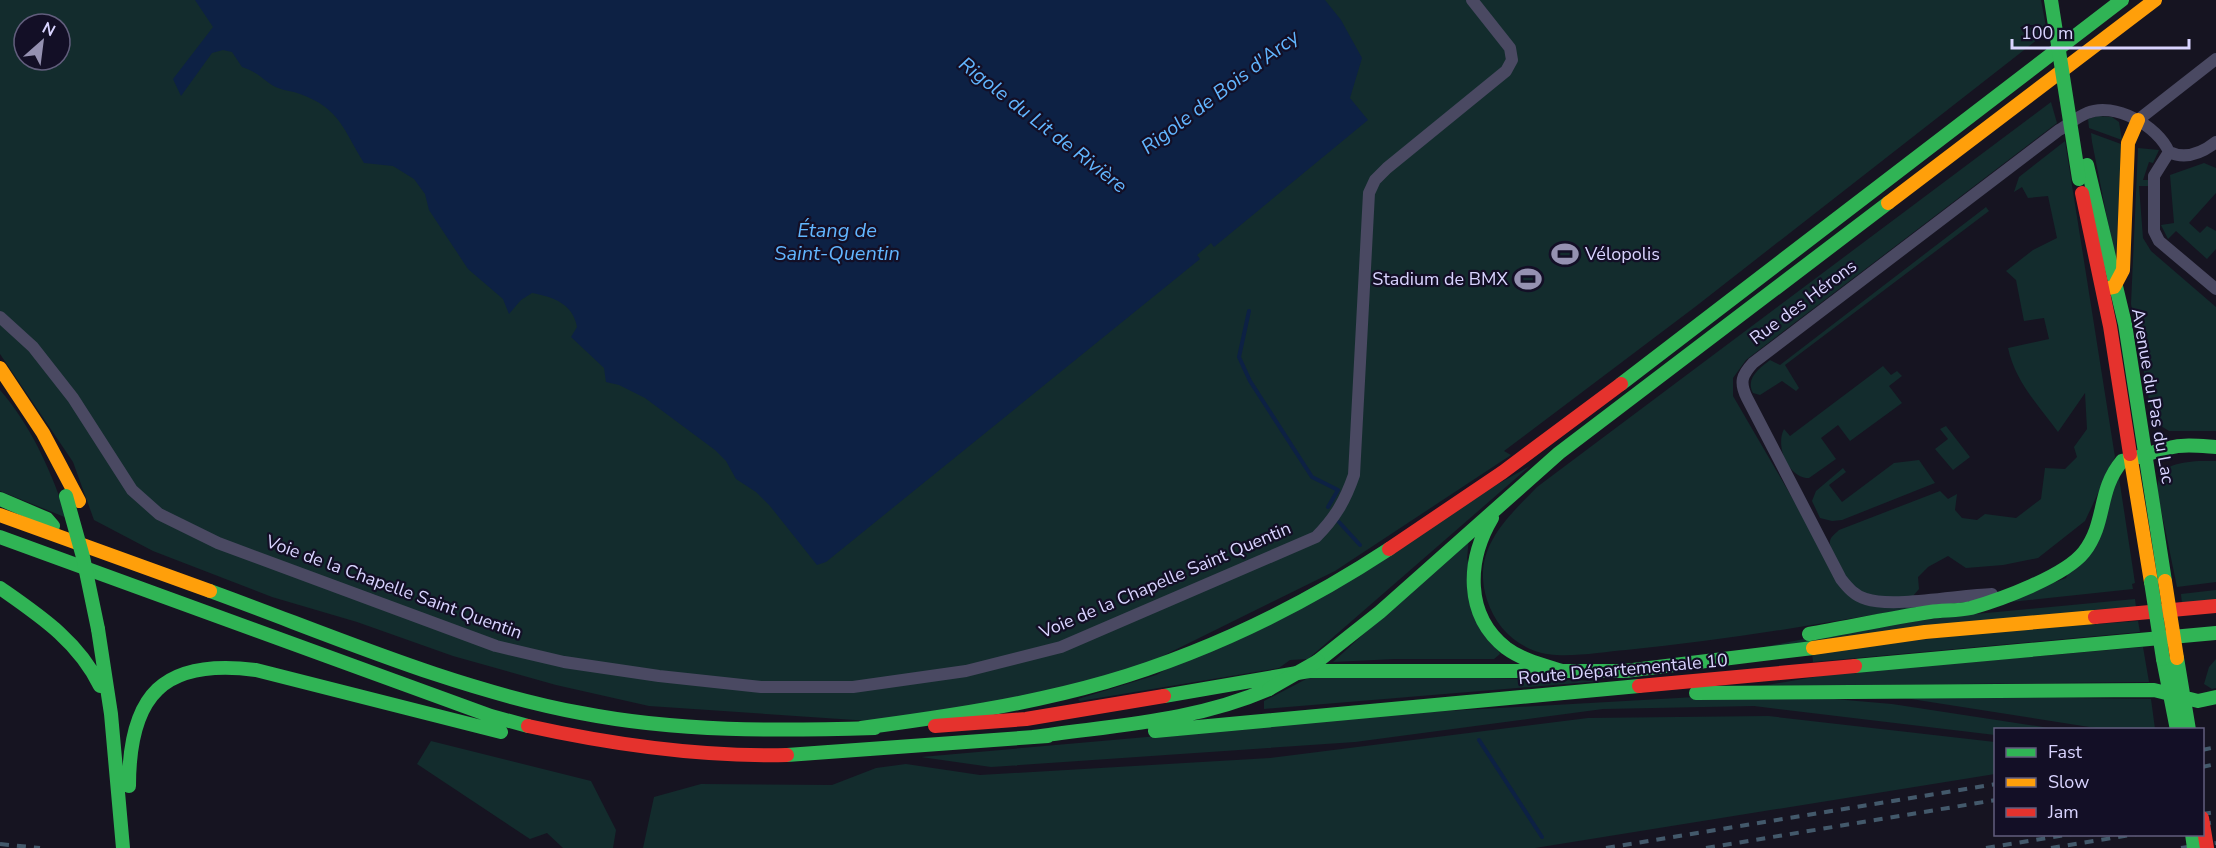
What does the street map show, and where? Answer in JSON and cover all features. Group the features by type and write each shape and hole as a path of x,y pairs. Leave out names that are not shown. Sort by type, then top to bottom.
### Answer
{"main road":[{"name":"Avenue du Pas du Lac","path":"2051,0 2079,179 2107,288 2125,324 2147,457 2158,581"},
{"name":"Avenue du Pas du Lac","path":"2061,0 2132,459 2158,581 2170,658 2184,699 2182,727"},
{"path":"861,728 1005,708 1138,671 1183,655 1276,614 1395,547 1548,440 2122,0"},
{"path":"0,537 491,716 560,735 662,751 720,755 798,755 1033,737 1210,712 1269,689 1318,661 1348,639 1511,492 2155,0"},
{"path":"2107,288 2123,270 2128,143 2138,120"},
{"path":"0,368 33,413 51,444 72,499 83,557 104,631 129,786 135,848"},
{"path":"0,385 23,414 72,499"},
{"path":"1624,671 1661,658 1693,655 1929,612 1970,608 2035,584 2071,566 2085,551 2099,525 2106,485 2122,461 2147,457 2168,448 2216,447"},
{"path":"2147,457 2167,462 2193,457 2216,458"},
{"path":"1511,492 1482,532 1475,550 1472,575 1476,603 1488,628 1504,647 1528,660 1562,671"},
{"path":"0,499 47,519 62,537"},
{"path":"0,515 393,658 513,698 580,713 644,722 743,728 861,728 983,724 1026,719 1309,671 1395,669 1624,671 1759,656 1925,632 2216,606"},
{"path":"0,588 75,646 87,658 119,724 123,848"},
{"name":"Route Départementale 10","path":"1033,737 1155,731 2216,633"},
{"name":"Avenue du Pas du Lac","path":"2170,658 2169,694 2182,727"},
{"path":"119,724 144,705 157,689 178,675 202,666 226,664 545,742 560,735"},
{"path":"1632,687 1650,695 1751,691 1996,689 2154,690 2184,699 2198,700 2216,697"},
{"path":"2204,830 2207,848"}],"street":[{"name":"Voie de la Chapelle Saint Quentin","path":"0,317 33,347 72,398 132,490 159,514 218,543 496,646 574,664 761,687 854,687 966,670 1061,647 1316,537 1335,519 1346,499 1354,475 1369,193 1375,180 1387,168 1506,71 1512,60 1510,48 1472,0"},
{"path":"2138,120 2216,59"},
{"name":"Rue des Hérons","path":"2005,594 1884,602 1866,599 1851,592 1841,579 1741,386 1743,374 1753,363 2059,130 2088,112 2104,110 2138,120"},
{"path":"2138,120 2148,124 2165,143 2169,152"},
{"path":"2169,152 2188,156 2206,150 2216,142"},
{"path":"2169,152 2154,176 2154,231 2159,241 2216,289"}],"green space":[{"path":"0,0 2041,0 2047,32 1695,307 1504,451 1511,455 1335,571 1104,685 929,725 649,706 556,685 453,656 357,622 272,597 153,551 94,520 73,462 0,354"},
{"path":"2051,102 2057,123 1746,360 1733,378 1733,396 1847,592 1859,601 1973,598 1756,634 1580,655 1556,655 1535,651 1518,643 1505,631 1494,617 1487,600 1483,582 1487,551 1503,524 1537,487"},
{"path":"2098,116 2112,117 2119,122 2122,140 2089,128 2088,119"},
{"path":"2091,133 2121,144 2116,263 2092,142"},
{"path":"2065,141 2115,457 2085,521 2038,558 2003,565 1966,568 1948,556 1928,567 1918,577 1919,589 1913,596 1880,598 1867,596 1861,593 1846,577 1836,561 1830,541 1839,530 1940,491 1948,499 1957,494 1955,510 1962,518 1977,520 1985,514 2016,518 2041,499 2045,468 2065,469 2077,457 2074,447 2087,429 2085,393 2058,432 2022,382 2008,348 2049,339 2044,318 2024,321 2016,280 2006,271 2033,250 2057,238 2048,196 2028,198 2022,187 2014,192 2019,177"},
{"path":"2138,148 2159,150 2153,163 2149,162 2143,180 2148,180 2148,186 2139,186 2143,238 2151,251 2216,307 2216,431 2169,431 2153,421 2131,304"},
{"path":"2204,163 2216,168 2216,193 2189,223 2200,233 2207,226 2216,231 2216,249 2207,259 2176,231 2168,239 2161,225 2174,223 2170,175"},
{"path":"1986,207 1989,211 1785,365 1799,388 1796,391 1782,381 1760,395 1753,393 1752,378 1766,363 1770,360 1780,365"},
{"path":"1883,366 1891,375 1897,371 1902,376 1889,386 1902,403 1850,441 1838,425 1821,438 1836,459 1809,478 1795,473 1789,467 1782,452 1784,429 1790,436"},
{"path":"0,390 22,419 40,450 67,518 0,491"},
{"path":"1946,426 1970,457 1953,470 1935,449 1948,439 1940,429"},
{"path":"1919,460 1935,483 1842,520 1832,521 1820,518 1812,501 1816,491 1843,468 1846,472 1829,485 1842,502 1894,463"},
{"path":"2199,461 2216,461 2216,582 2177,587 2157,490 2158,481 2165,470 2170,467"},
{"path":"1530,466 1308,659 1290,660 1279,668 1080,701 1078,699 1156,675"},
{"path":"2118,471 2135,583 2132,584 2133,589 2001,603 2066,578"},
{"path":"1469,537 1467,559 1500,654 1494,659 1395,659 1333,662"},
{"path":"2216,590 2216,600 2182,604 2181,594"},
{"path":"2135,599 2136,607 1740,652 1848,630 1965,615"},
{"path":"2138,621 2140,632 1813,662 1812,653 1986,632"},
{"path":"2143,647 2149,682 1761,686 1832,674"},
{"path":"2216,659 2216,688 2212,689 2204,684 2209,667"},
{"path":"1312,676 1417,676 1602,681 1264,709 1264,701"},
{"path":"1713,696 1834,699 1892,704 2049,728 1994,728 1994,735 1754,706 1603,709 1355,742 991,767 921,757 1429,712"},
{"path":"1892,696 2151,699 2155,728 2096,728"},
{"path":"1768,716 1994,742 1994,774 1535,848 643,848 654,797 701,784 832,785 876,768 906,764 980,775 1270,758 1588,718"},
{"path":"431,741 591,781 616,830 613,848 563,848 547,833 530,839 417,764"}],"water":[{"name":"Étang de Saint-Quentin","path":"195,0 1325,0 1341,20 1362,58 1350,98 1368,120 1214,247 1211,243 1197,255 1200,259 826,562 817,565 770,506 756,492 736,479 726,461 715,450 645,398 619,385 606,382 604,368 571,337 577,327 567,307 555,299 532,293 521,300 509,314 503,299 468,269 429,210 425,194 414,179 393,166 364,163 340,122 324,106 300,94 274,86 254,72 242,67 232,52 223,50 212,53 181,96 173,79 213,27"}],"waterway":[{"path":"1249,311 1239,357 1250,381 1312,477 1338,490 1328,507"},
{"path":"1339,522 1360,545"},
{"path":"1479,740 1542,837"}],"railway":[{"path":"2204,750 2216,747"},
{"path":"2204,767 2216,764"},
{"path":"1606,848 1994,784"},
{"path":"1706,848 1994,800"},
{"path":"2204,814 2216,812"},
{"path":"2204,824 2216,822"},
{"path":"1986,848 2060,836"},
{"path":"2051,848 2125,836"},
{"path":"2181,848 2216,843"},
{"path":"0,844 40,848"}],"traffic: fast":[{"path":"2051,0 2079,179"},
{"path":"1621,384 2122,0"},
{"path":"2087,165 2125,324 2165,581"},
{"path":"1318,661 1380,612 1559,453 1888,203"},
{"path":"1809,634 1915,614 1971,608 2032,586 2063,570 2084,552 2096,529 2114,472 2122,461 2174,447 2216,447"},
{"path":"66,496 83,557 98,629"},
{"path":"0,499 47,519 53,526"},
{"path":"1492,518 1484,534 1474,569 1474,586 1483,620 1492,635 1512,652 1533,662 1562,671"},
{"path":"0,537 491,716 528,726"},
{"path":"861,728 1015,704 1076,690 1143,670 1252,626 1322,590 1389,549"},
{"path":"2151,582 2163,659"},
{"path":"0,588 57,631 81,656 100,686"},
{"path":"210,591 393,660 486,690 581,713 654,724 728,729 875,728"},
{"path":"98,629 111,714 123,848"},
{"path":"1855,666 2216,633"},
{"path":"1164,696 1309,671 1625,671 1813,648"},
{"path":"2177,658 2189,728"},
{"path":"2163,659 2177,728"},
{"path":"1269,689 1318,661"},
{"path":"129,786 131,754 136,728 145,706 158,689 175,677 197,670 224,668 256,670 501,732"},
{"path":"1155,731 1639,686"},
{"path":"1033,737 1182,716 1211,709 1269,689"},
{"path":"1696,693 2154,690 2198,701 2216,697"},
{"path":"787,755 1048,736"},
{"path":"2192,836 2194,848"}],"traffic: slow":[{"path":"1888,203 2155,0"},
{"path":"2109,288 2114,287 2123,270 2128,143 2138,120"},
{"path":"0,368 43,433 79,501"},
{"path":"2130,454 2151,582"},
{"path":"0,515 210,591"},
{"path":"2165,581 2177,658"},
{"path":"1813,648 1925,632 2095,617"}],"traffic: jam":[{"path":"2082,193 2110,326 2130,454"},
{"path":"1389,549 1503,472 1621,384"},
{"path":"2095,617 2216,606"},
{"path":"1639,686 1855,666"},
{"path":"935,726 1026,719 1164,696"},
{"path":"528,726 592,739 689,752 787,755"},
{"path":"2204,830 2207,848"}],"place":[{"name":"Vélopolis","path":"1565,254"},
{"name":"Stadium de BMX","path":"1528,279"}],"water label":[{"name":"Rigole de Bois d'Arcy","path":"1220,92"},
{"name":"Rigole du Lit de Rivière","path":"1043,125"}]}
